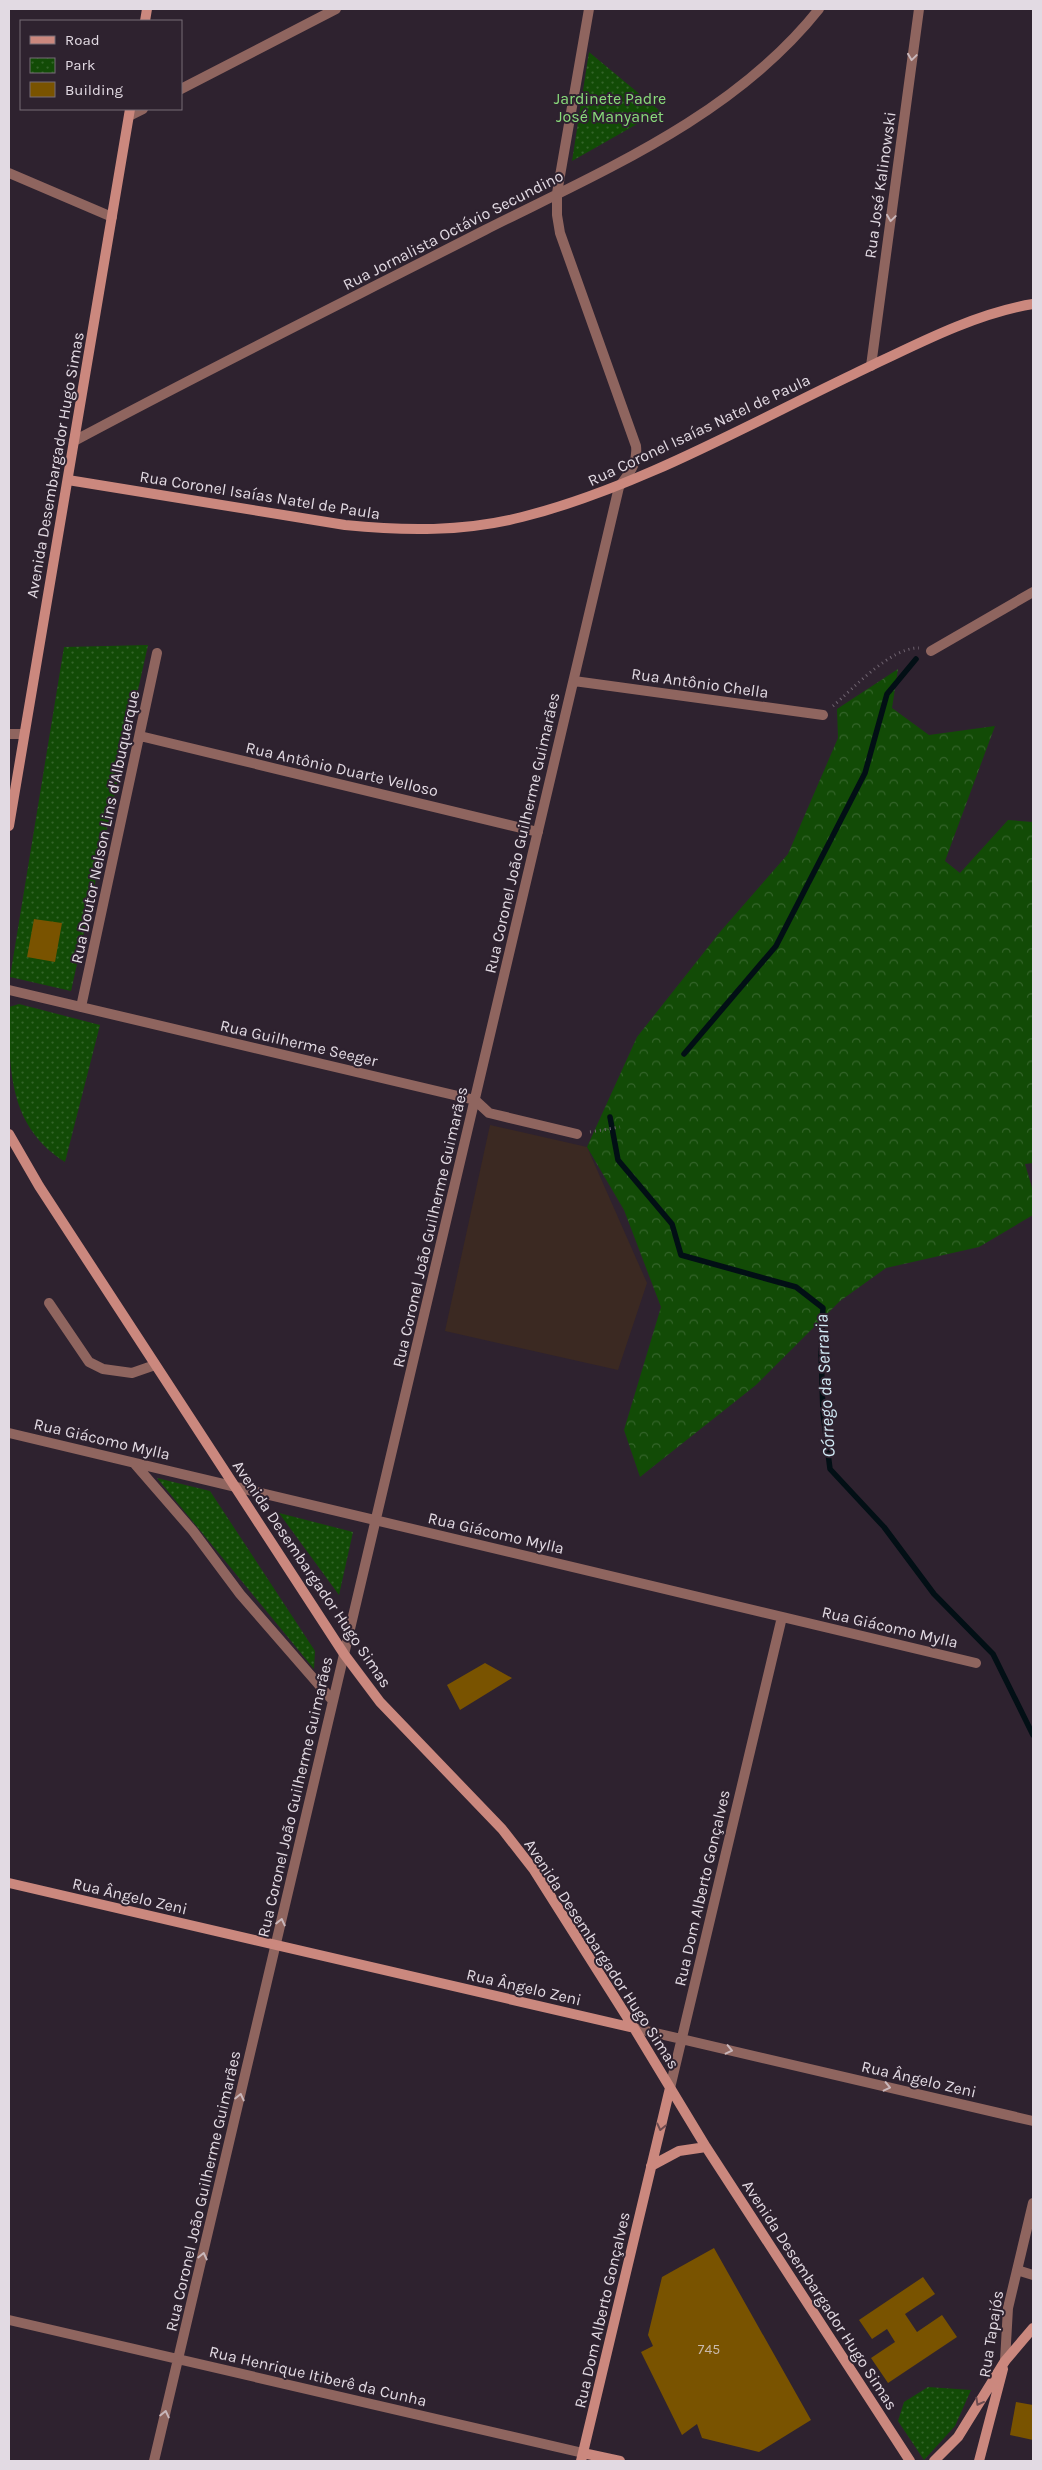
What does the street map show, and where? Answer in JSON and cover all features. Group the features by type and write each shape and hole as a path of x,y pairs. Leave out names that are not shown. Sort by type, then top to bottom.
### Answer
{"main road":[{"name":"Avenida Desembargador Hugo Simas","path":"9,826 130,112"},
{"name":"Rua Coronel Isaías Natel de Paula","path":"68,480 345,526 418,530 480,525 520,518 619,487 871,366 980,317 1009,308 1033,304"},
{"name":"Avenida Desembargador Hugo Simas","path":"9,1134 39,1186 344,1654 391,1714 516,1847 534,1870 634,2028 706,2147 910,2461"},
{"name":"Rua Ângelo Zeni","path":"9,1884 634,2028"},
{"name":"Rua Dom Alberto Gonçalves","path":"582,2457 670,2088"},
{"path":"651,2166 679,2151 706,2147"},
{"path":"934,2461 958,2437 1005,2361 1033,2328"},
{"name":"Rua Tapajós","path":"979,2461 1005,2361"},
{"name":"Rua Henrique Itiberê da Cunha","path":"582,2457 620,2461"}],"street":[{"path":"182,88 336,9"},
{"name":"Rua Coronel João Guilherme Guimarães","path":"154,2461 619,487 635,465 636,446 560,233 557,215 557,193 589,9"},
{"name":"Rua Jornalista Octávio Secundino","path":"74,441 651,144 723,101 752,78 786,46 819,9"},
{"name":"Rua José Kalinowski","path":"871,366 918,9"},
{"path":"9,173 112,217"},
{"path":"931,651 1033,592"},
{"name":"Rua Doutor Nelson Lins d'Albuquerque","path":"82,1007 158,653"},
{"name":"Rua Antônio Chella","path":"574,681 824,715"},
{"path":"9,734 24,734"},
{"name":"Rua Antônio Duarte Velloso","path":"140,736 538,832"},
{"name":"Rua Guilherme Seeger","path":"9,990 475,1100 489,1113 577,1134"},
{"path":"49,1303 89,1362 103,1368 132,1373 155,1365"},
{"name":"Rua Giácomo Mylla","path":"9,1433 976,1663"},
{"path":"134,1463 193,1531 240,1594 333,1701"},
{"name":"Rua Dom Alberto Gonçalves","path":"670,2088 782,1617"},
{"name":"Rua Ângelo Zeni","path":"634,2028 1033,2121"},
{"name":"Rua Tapajós","path":"1005,2361 1008,2308 1033,2203"},
{"path":"1017,2270 1033,2275"},
{"name":"Rua Henrique Itiberê da Cunha","path":"9,2320 582,2457"}],"path":[{"path":"824,715 892,656 906,649 918,647 931,651"},
{"path":"577,1134 620,1127"}],"shaded area":[{"path":"490,1125 587,1147 647,1283 618,1370 445,1331"}],"green space":[{"name":"Jardinete Padre José Manyanet","path":"589,52 660,111 572,161"},
{"path":"148,645 71,991 10,977 64,647"},
{"path":"898,669 892,708 929,735 995,726 945,861 960,873 1008,820 1033,822 1033,1163 1025,1164 1033,1191 1033,1215 979,1247 886,1268 840,1301 756,1385 640,1477 624,1430 661,1307 624,1210 587,1147 637,1037 720,932 788,854 838,738 837,709"},
{"path":"19,1004 100,1025 65,1162 46,1148 32,1131 22,1113 16,1094 10,1052 9,1007"},
{"path":"157,1478 210,1491 315,1651 314,1669"},
{"path":"279,1513 353,1532 339,1595"},
{"path":"928,2387 971,2390 955,2426 924,2460 898,2421 904,2402"}],"building":[{"path":"34,919 62,923 55,962 27,957"},
{"path":"485,1663 512,1678 460,1710 447,1685"},
{"path":"714,2248 811,2420 759,2452 702,2438 697,2424 682,2435 641,2352 653,2346 648,2335 662,2277"},
{"path":"923,2277 935,2294 905,2314 917,2332 942,2315 957,2337 888,2383 871,2358 895,2342 887,2329 872,2339 859,2320"},
{"path":"1016,2402 1033,2405 1033,2440 1010,2435"}],"waterway":[{"path":"684,1054 776,946 865,773 887,694 916,659"},
{"name":"Córrego da Serraria","path":"610,1117 618,1160 672,1224 681,1255 796,1287 823,1308 821,1352 823,1413 830,1469 884,1527 934,1594 993,1654 1033,1735"}]}
